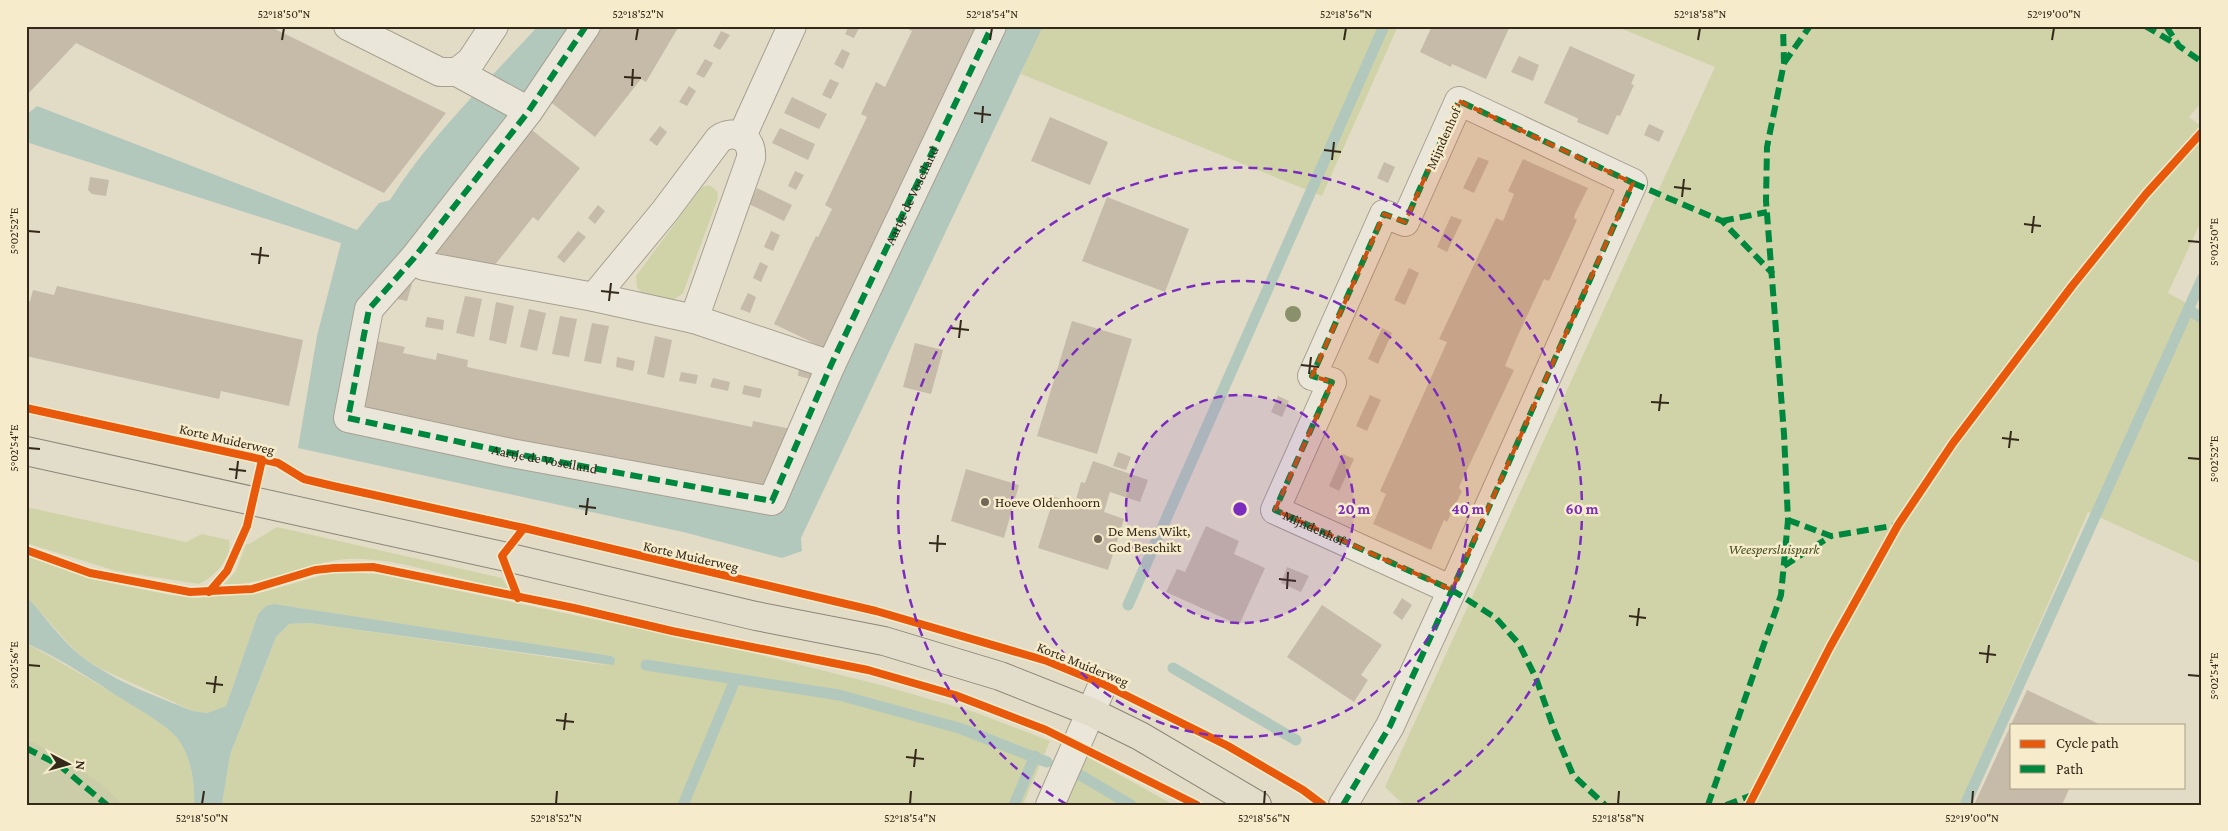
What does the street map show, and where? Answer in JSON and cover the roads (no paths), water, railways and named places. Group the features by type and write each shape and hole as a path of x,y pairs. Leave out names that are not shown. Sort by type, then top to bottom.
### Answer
{"main road":[{"path":"26,451 502,556 756,616 884,641 1000,676 1091,712 1140,736 1257,805"}],"street":[{"path":"348,26 440,72 465,76 523,108"},
{"path":"465,76 471,61 494,26"},
{"name":"Aartje de Voseiland","path":"586,26 528,112 414,258 369,309 348,418 510,453 772,501 831,365 992,26"},
{"path":"742,136 792,26"},
{"name":"Mijndenhof","path":"1343,805 1390,726 1452,590 1633,183 1459,101 1405,222 1384,214 1312,376 1332,382 1275,510 1452,590"},
{"path":"594,297 665,210 719,139 730,133 742,136 750,145 750,158 694,319"},
{"path":"414,258 424,266 594,297 694,319 831,365"},
{"path":"1050,805 1103,684"}],"waterway":[{"path":"1128,605 1384,26"},
{"path":"1965,805 2202,279"},
{"path":"2188,310 2202,318"},
{"path":"646,665 839,695 959,728 1047,762"},
{"path":"1173,668 1296,740"},
{"path":"683,805 735,680"},
{"path":"1014,805 1035,756"},
{"path":"1080,775 1131,805"}],"place":[{"name":"Hoeve Oldenhoorn","path":"985,502"},
{"name":"De Mens Wikt, God Beschikt","path":"1098,539"}],"park label":[{"name":"Weespersluispark","path":"1774,549"}]}
